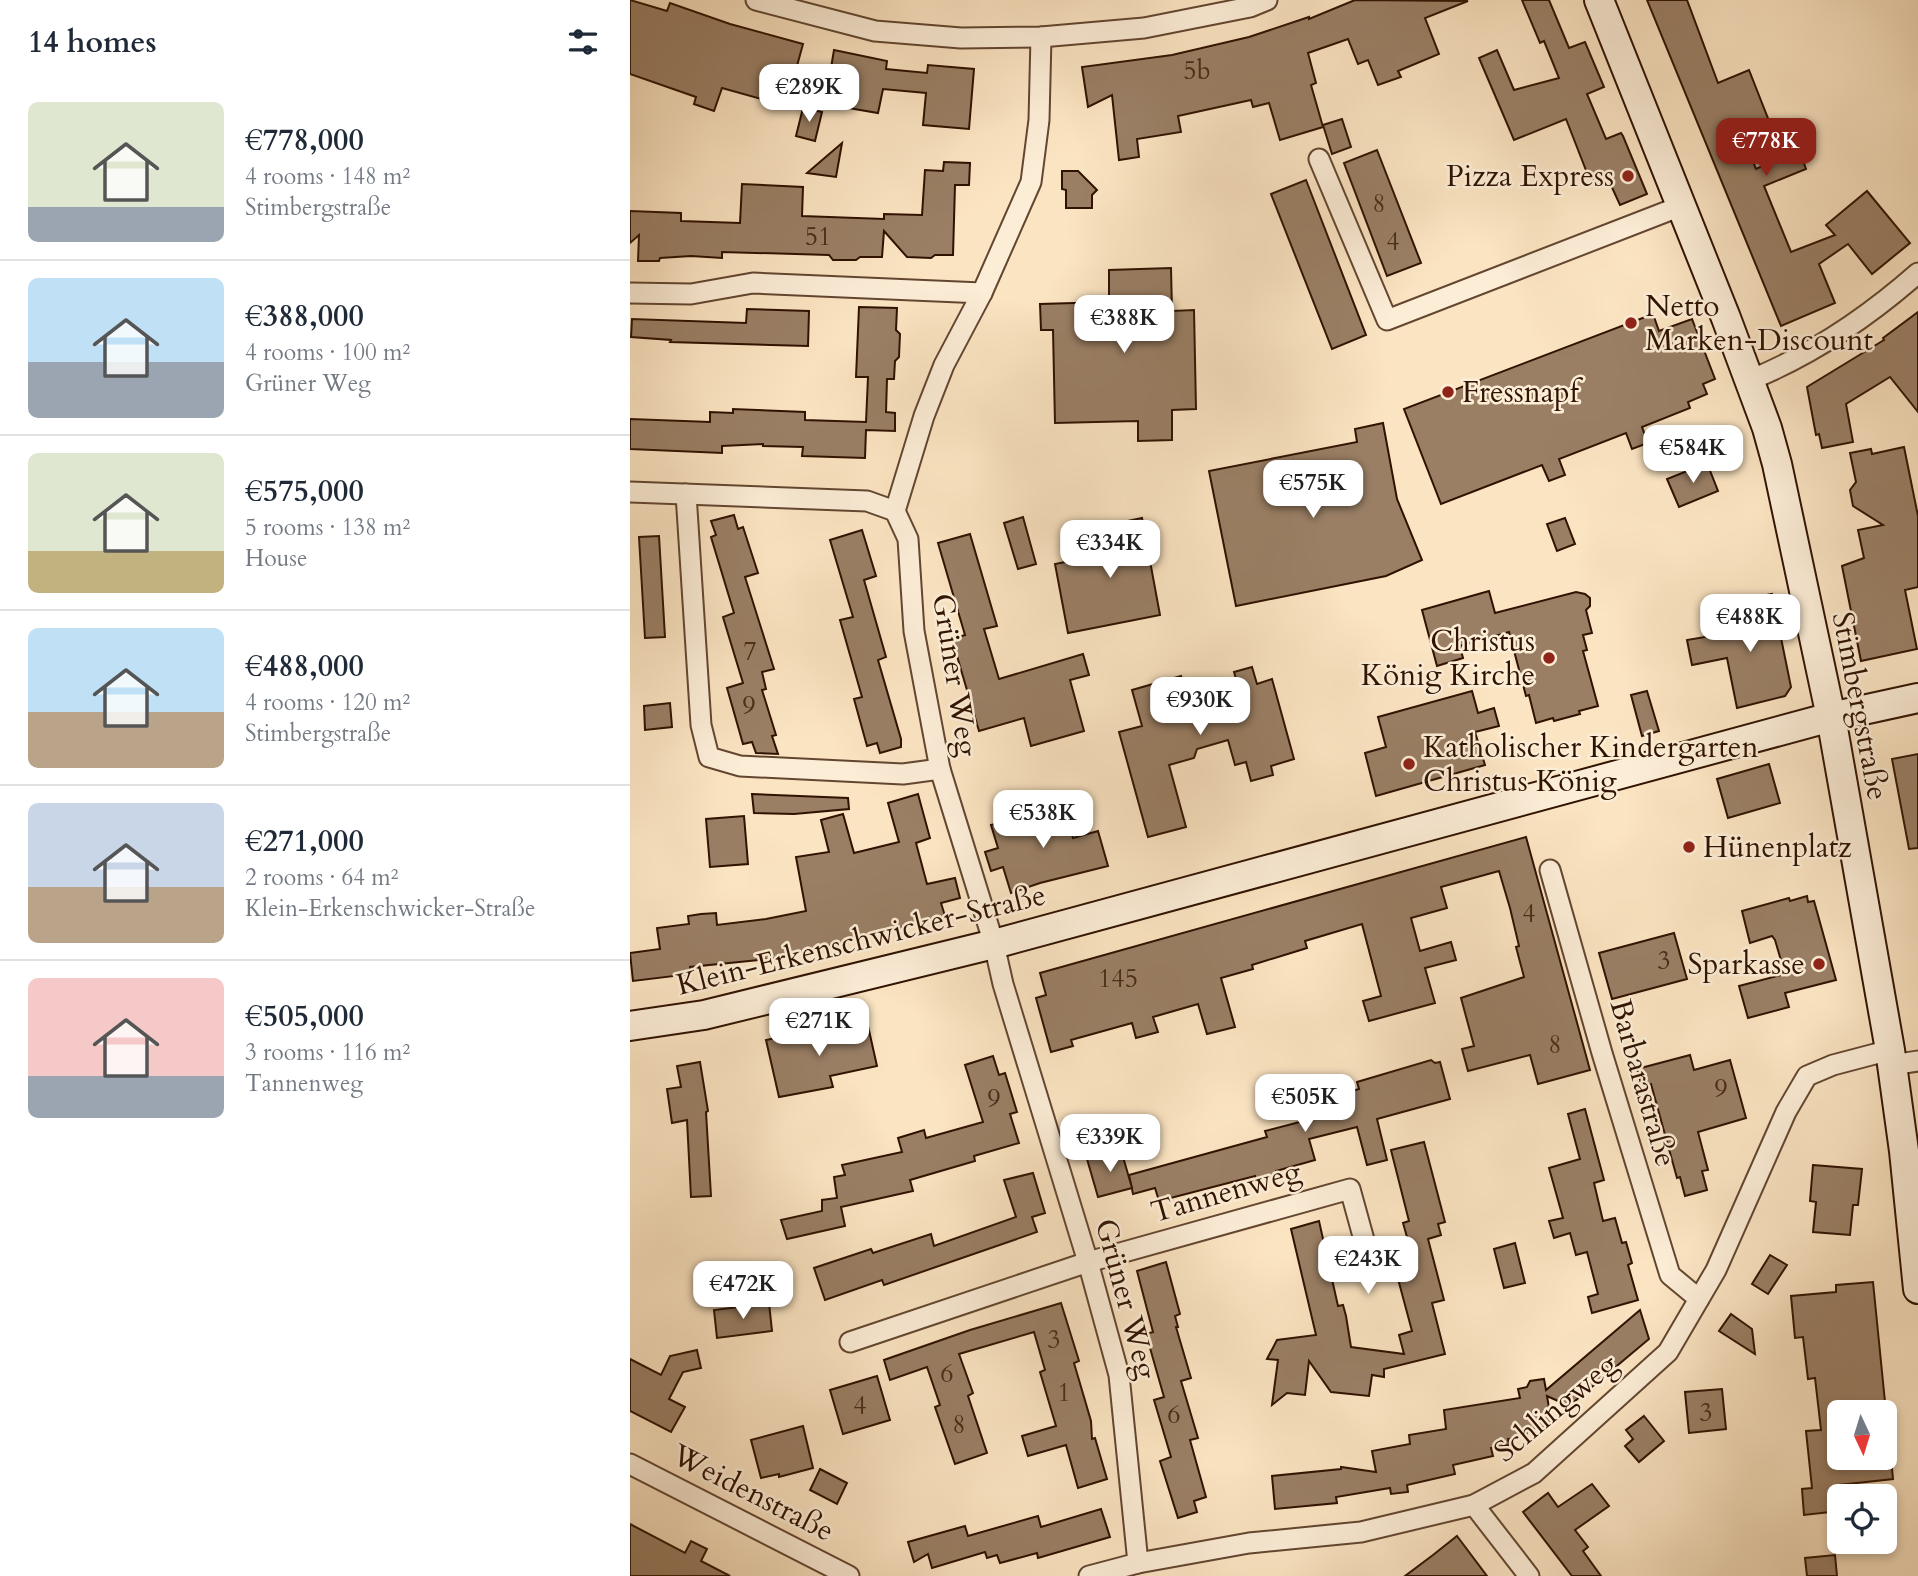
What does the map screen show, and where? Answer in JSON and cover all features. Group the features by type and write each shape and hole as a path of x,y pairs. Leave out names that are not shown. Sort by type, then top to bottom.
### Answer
{"street":[{"path":"761,1 874,31 961,38 1041,37 1144,28 1250,7 1267,0"},
{"name":"Stimbergstraße","path":"1599,0 1749,380 1777,462 1900,1059 1904,1151 1918,1289"},
{"path":"630,492 867,501 895,511 944,365 982,293 1031,182 1039,120 1041,37"},
{"path":"1319,159 1387,320 1681,206"},
{"path":"1749,380 1780,368 1844,330 1918,273"},
{"path":"630,293 691,294 753,283 982,293"},
{"path":"686,495 701,725 709,757 740,766 903,774 940,769"},
{"name":"Grüner Weg","path":"895,511 908,539 914,631 940,769 1088,1262 1119,1375 1138,1563"},
{"name":"Klein-Erkenschwicker-Straße","path":"630,1026 704,1015 994,944 1831,717 1918,698"},
{"name":"Barbarastraße","path":"1550,870 1670,1275 1699,1299"},
{"name":"Schlingweg","path":"1089,1576 1138,1563 1249,1543 1361,1532 1474,1505 1534,1473 1668,1352 1716,1270 1786,1112 1807,1076 1833,1065 1900,1059"},
{"name":"Tannenweg","path":"850,1342 1088,1262 1350,1189 1369,1258"},
{"name":"Weidenstraße","path":"630,1464 843,1575"},
{"path":"1474,1505 1529,1576"}],"building":[{"path":"630,0 667,11 670,3 730,24 803,44 786,106 722,88 714,111 694,104 696,97 630,74"},
{"path":"1355,0 1468,1 1425,18 1439,54 1398,71 1401,77 1378,85 1368,60 1358,64 1348,39 1308,53 1316,83 1311,85 1323,127 1280,140 1269,103 1253,107 1251,100 1178,116 1181,132 1137,139 1139,157 1119,160 1112,95 1088,107 1082,67 1172,55 1249,37 1309,19"},
{"path":"1522,0 1549,0 1569,48 1585,42 1604,87 1587,94 1606,139 1621,133 1623,136 1647,194 1620,205 1610,183 1589,178 1566,119 1514,140 1479,58 1497,50 1514,90 1559,78 1544,41 1540,43"},
{"path":"1647,0 1687,0 1718,83 1749,70 1769,121 1741,132 1756,169 1799,150 1806,169 1764,186 1791,252 1835,235 1826,225 1867,191 1910,243 1872,274 1848,244 1819,264 1835,303 1781,326"},
{"path":"834,50 887,61 886,69 927,73 928,65 974,69 969,129 923,125 926,93 883,89 878,113 825,104"},
{"path":"803,108 822,112 815,141 796,136"},
{"path":"1342,119 1351,147 1332,154 1323,125"},
{"path":"842,143 836,177 807,173"},
{"path":"1377,150 1421,263 1387,276 1344,163"},
{"path":"944,162 970,163 969,185 955,185 953,255 907,257 884,231 882,257 860,257 856,260 833,260 829,255 722,252 722,258 691,256 638,261 639,235 630,243 630,211 681,213 681,221 740,223 742,184 803,187 802,216 884,219 884,214 922,215 925,170 943,171"},
{"path":"1062,171 1078,171 1097,190 1092,195 1092,208 1066,208"},
{"path":"1306,180 1366,335 1332,349 1271,194"},
{"path":"1171,268 1172,311 1194,310 1196,409 1172,410 1172,440 1138,441 1138,421 1055,423 1053,330 1041,330 1040,304 1109,302 1109,270"},
{"path":"859,307 897,308 896,330 900,334 894,379 887,379 886,412 895,413 895,431 866,430 865,458 802,456 803,447 763,444 722,446 722,453 630,449 630,419 710,422 710,412 733,413 733,409 805,412 805,420 866,422 868,377 856,377"},
{"path":"747,309 809,311 808,346 670,342 671,340 631,337 632,319 746,323"},
{"path":"1918,312 1918,412 1890,377 1846,404 1853,442 1822,448 1819,434 1816,435 1807,387 1884,340 1883,338"},
{"path":"1653,314 1659,331 1692,319 1715,379 1703,384 1707,394 1688,402 1690,408 1642,427 1648,443 1632,449 1626,433 1559,459 1565,475 1549,481 1542,465 1441,504 1404,409"},
{"path":"1383,423 1397,499 1422,560 1386,576 1236,606 1209,471 1357,442 1355,429"},
{"path":"1904,447 1918,516 1918,587 1905,590 1917,649 1861,661 1842,566 1864,558 1858,530 1883,525 1853,506 1850,490 1856,482 1850,453 1871,449 1872,454"},
{"path":"1707,463 1718,491 1679,507 1667,479"},
{"path":"734,515 738,529 743,527 758,573 745,577 774,669 762,672 766,689 762,690 776,735 772,736 778,754 756,753 752,742 743,744 727,688 743,683 723,617 734,613 711,537 716,535 711,521"},
{"path":"1023,517 1036,564 1018,569 1004,523"},
{"path":"1142,518 1160,615 1068,633 1055,564 1095,556 1090,529"},
{"path":"1565,518 1575,544 1557,551 1547,524"},
{"path":"862,530 876,576 864,580 886,657 878,660 901,739 901,747 880,753 877,743 867,746 854,699 862,697 840,620 853,617 830,540"},
{"path":"970,534 997,626 984,629 999,679 1083,654 1089,675 1070,680 1084,731 1031,746 1024,718 979,731 952,639 965,635 938,543"},
{"path":"659,536 665,637 645,638 639,537"},
{"name":"Christus König Kirche","path":"1489,591 1495,613 1576,592 1590,598 1590,606 1586,610 1592,633 1583,635 1587,650 1583,651 1598,706 1579,711 1580,714 1536,723 1509,632 1460,646 1463,658 1437,666 1422,610"},
{"path":"1772,594 1791,687 1785,696 1737,708 1727,658 1692,665 1687,640 1734,632 1733,622 1738,621 1737,618 1749,616 1746,599"},
{"path":"1252,667 1257,684 1272,679 1294,759 1271,766 1273,775 1251,781 1246,762 1235,765 1228,740 1197,749 1194,758 1169,765 1186,827 1148,837 1119,732 1142,726 1132,690 1181,676 1186,692 1236,679 1234,672"},
{"path":"1472,691 1478,713 1494,708 1499,726 1475,732 1485,765 1376,796 1365,753 1386,747 1378,717"},
{"path":"1647,691 1659,731 1642,736 1631,695"},
{"path":"670,703 672,727 645,730 644,706"},
{"path":"1918,754 1918,848 1909,849 1892,759"},
{"path":"1769,764 1780,803 1728,818 1717,779"},
{"path":"752,794 848,798 849,809 794,814 754,813"},
{"path":"918,794 930,838 916,843 927,884 955,878 960,898 941,903 945,916 769,959 690,967 691,974 633,981 630,953 660,949 657,928 689,924 688,916 701,914 716,913 717,925 806,911 796,857 829,852 821,820 843,814 854,853 899,842 888,803"},
{"path":"1064,807 1073,838 1098,831 1108,866 1011,893 1003,867 991,871 985,852 998,848 991,825"},
{"path":"744,816 748,864 710,867 706,819"},
{"path":"1526,837 1590,1070 1538,1084 1530,1055 1468,1071 1462,1049 1474,1046 1461,998 1524,977 1516,947 1519,946 1499,871 1441,887 1447,908 1411,918 1420,951 1451,942 1456,960 1425,968 1435,1003 1369,1021 1363,1001 1381,996 1362,924 1305,941 1307,948 1221,978 1235,1027 1207,1034 1198,1004 1153,1017 1158,1032 1136,1038 1132,1023 1071,1040 1073,1046 1051,1052 1036,998 1046,995 1040,973"},
{"path":"1807,896 1808,902 1814,901 1836,980 1785,993 1789,1007 1748,1018 1739,986 1785,974 1772,936 1750,943 1742,911"},
{"path":"1674,933 1687,979 1612,999 1599,953"},
{"path":"846,1026 847,1031 868,1026 877,1066 830,1076 833,1087 779,1097 766,1040"},
{"path":"1690,1055 1694,1070 1730,1060 1746,1118 1698,1132 1708,1170 1702,1171 1707,1190 1685,1196 1680,1177 1677,1178 1651,1084 1642,1087 1637,1069"},
{"path":"993,1056 999,1075 1005,1073 1017,1112 1010,1114 1019,1143 974,1156 975,1161 910,1180 913,1191 841,1207 845,1226 787,1239 781,1220 822,1211 822,1200 837,1198 834,1177 845,1175 842,1165 902,1152 898,1138 924,1130 926,1138 983,1122 965,1065"},
{"path":"1431,1060 1440,1062 1450,1099 1377,1119 1387,1160 1367,1165 1357,1127 1309,1139 1315,1160 1276,1171 1276,1174 1255,1179 1255,1176 1159,1201 1155,1188 1133,1194 1129,1175 1267,1137 1265,1131 1315,1118 1312,1108 1321,1105 1320,1100 1359,1089 1357,1082"},
{"path":"700,1062 708,1111 711,1196 691,1197 687,1120 672,1123 667,1089 681,1087 677,1066"},
{"path":"1585,1109 1604,1180 1594,1183 1603,1221 1615,1218 1622,1243 1626,1242 1632,1263 1628,1265 1638,1300 1592,1313 1588,1297 1598,1294 1587,1252 1576,1255 1570,1233 1554,1238 1549,1221 1563,1218 1549,1168 1580,1159 1568,1114"},
{"path":"1424,1142 1445,1222 1438,1224 1441,1235 1428,1239 1444,1300 1432,1303 1445,1354 1384,1369 1384,1377 1372,1375 1369,1396 1331,1392 1309,1361 1305,1395 1287,1393 1272,1405 1278,1360 1267,1359 1277,1340 1316,1335 1291,1229 1319,1221 1338,1306 1343,1305 1346,1316 1351,1347 1404,1354 1399,1335 1412,1331 1390,1249 1409,1244 1403,1223 1409,1221 1391,1150"},
{"path":"1121,1150 1132,1188 1098,1197 1087,1159"},
{"path":"1813,1165 1862,1169 1858,1205 1853,1205 1850,1235 1813,1232 1816,1202 1810,1201"},
{"path":"1033,1173 1045,1213 1032,1217 1037,1232 884,1285 882,1280 825,1300 814,1268 871,1249 873,1253 931,1234 934,1246 1016,1217 1004,1180"},
{"path":"1515,1243 1525,1283 1504,1288 1494,1249"},
{"path":"1770,1255 1787,1265 1768,1294 1752,1284"},
{"path":"1166,1262 1180,1314 1175,1316 1176,1327 1191,1378 1181,1381 1198,1438 1190,1440 1206,1497 1194,1501 1197,1512 1178,1518 1160,1461 1171,1457 1154,1400 1164,1397 1146,1334 1153,1332 1137,1271"},
{"path":"1873,1282 1885,1400 1827,1400 1827,1470 1892,1470 1893,1479 1827,1484 1827,1512 1804,1515 1802,1489 1812,1488 1806,1431 1821,1430 1815,1378 1808,1379 1803,1337 1795,1338 1791,1296 1836,1292 1836,1285"},
{"path":"769,1303 772,1331 717,1338 714,1310"},
{"path":"1061,1303 1079,1361 1074,1363 1091,1421 1092,1439 1095,1438 1107,1479 1078,1488 1066,1445 1028,1456 1022,1436 1056,1426 1040,1372 1045,1370 1034,1332 959,1354 973,1393 968,1396 987,1453 955,1464 935,1407 940,1405 927,1367 890,1380 884,1360 970,1330"},
{"path":"1640,1310 1649,1339 1569,1406 1547,1396 1552,1425 1526,1430 1527,1436 1508,1439 1509,1445 1491,1448 1493,1456 1453,1465 1455,1474 1407,1485 1408,1492 1391,1494 1390,1488 1336,1497 1337,1503 1275,1509 1272,1476 1341,1467 1376,1472 1372,1451 1410,1444 1409,1435 1446,1429 1444,1410 1520,1398 1518,1389 1527,1387 1530,1381 1544,1379 1546,1390"},
{"path":"1731,1314 1752,1329 1755,1354 1719,1331"},
{"path":"697,1350 701,1368 683,1372 669,1399 685,1407 671,1432 630,1411 630,1359 661,1375 670,1356"},
{"path":"877,1376 890,1420 843,1434 830,1390"},
{"path":"1722,1389 1726,1429 1689,1433 1685,1392"},
{"path":"1644,1416 1664,1441 1639,1462 1625,1446 1633,1439 1626,1430"},
{"path":"803,1426 813,1468 779,1477 779,1474 761,1478 751,1440"},
{"path":"820,1469 847,1483 837,1504 810,1490"},
{"path":"1592,1484 1609,1506 1575,1530 1588,1547 1583,1551 1601,1576 1572,1576 1523,1512 1548,1493 1558,1507"},
{"path":"1101,1509 1110,1537 1038,1558 1037,1553 1000,1563 997,1555 987,1558 985,1552 932,1568 928,1554 914,1562 908,1542 965,1526 968,1536 1038,1516 1041,1527"},
{"path":"630,1524 685,1553 691,1541 707,1549 701,1561 730,1576 630,1576"},
{"path":"1457,1536 1487,1576 1405,1576 1433,1555"},
{"path":"1835,1555 1837,1576 1807,1576 1805,1558"}],"place":[{"name":"Pizza Express","path":"1628,176"},
{"name":"Netto Marken-Discount","path":"1631,323"},
{"name":"Fressnapf","path":"1448,392"},
{"name":"Christus König Kirche","path":"1549,658"},
{"name":"Katholischer Kindergarten Christus König","path":"1409,764"},
{"name":"Hünenplatz","path":"1689,847"},
{"name":"Sparkasse","path":"1819,964"}]}
